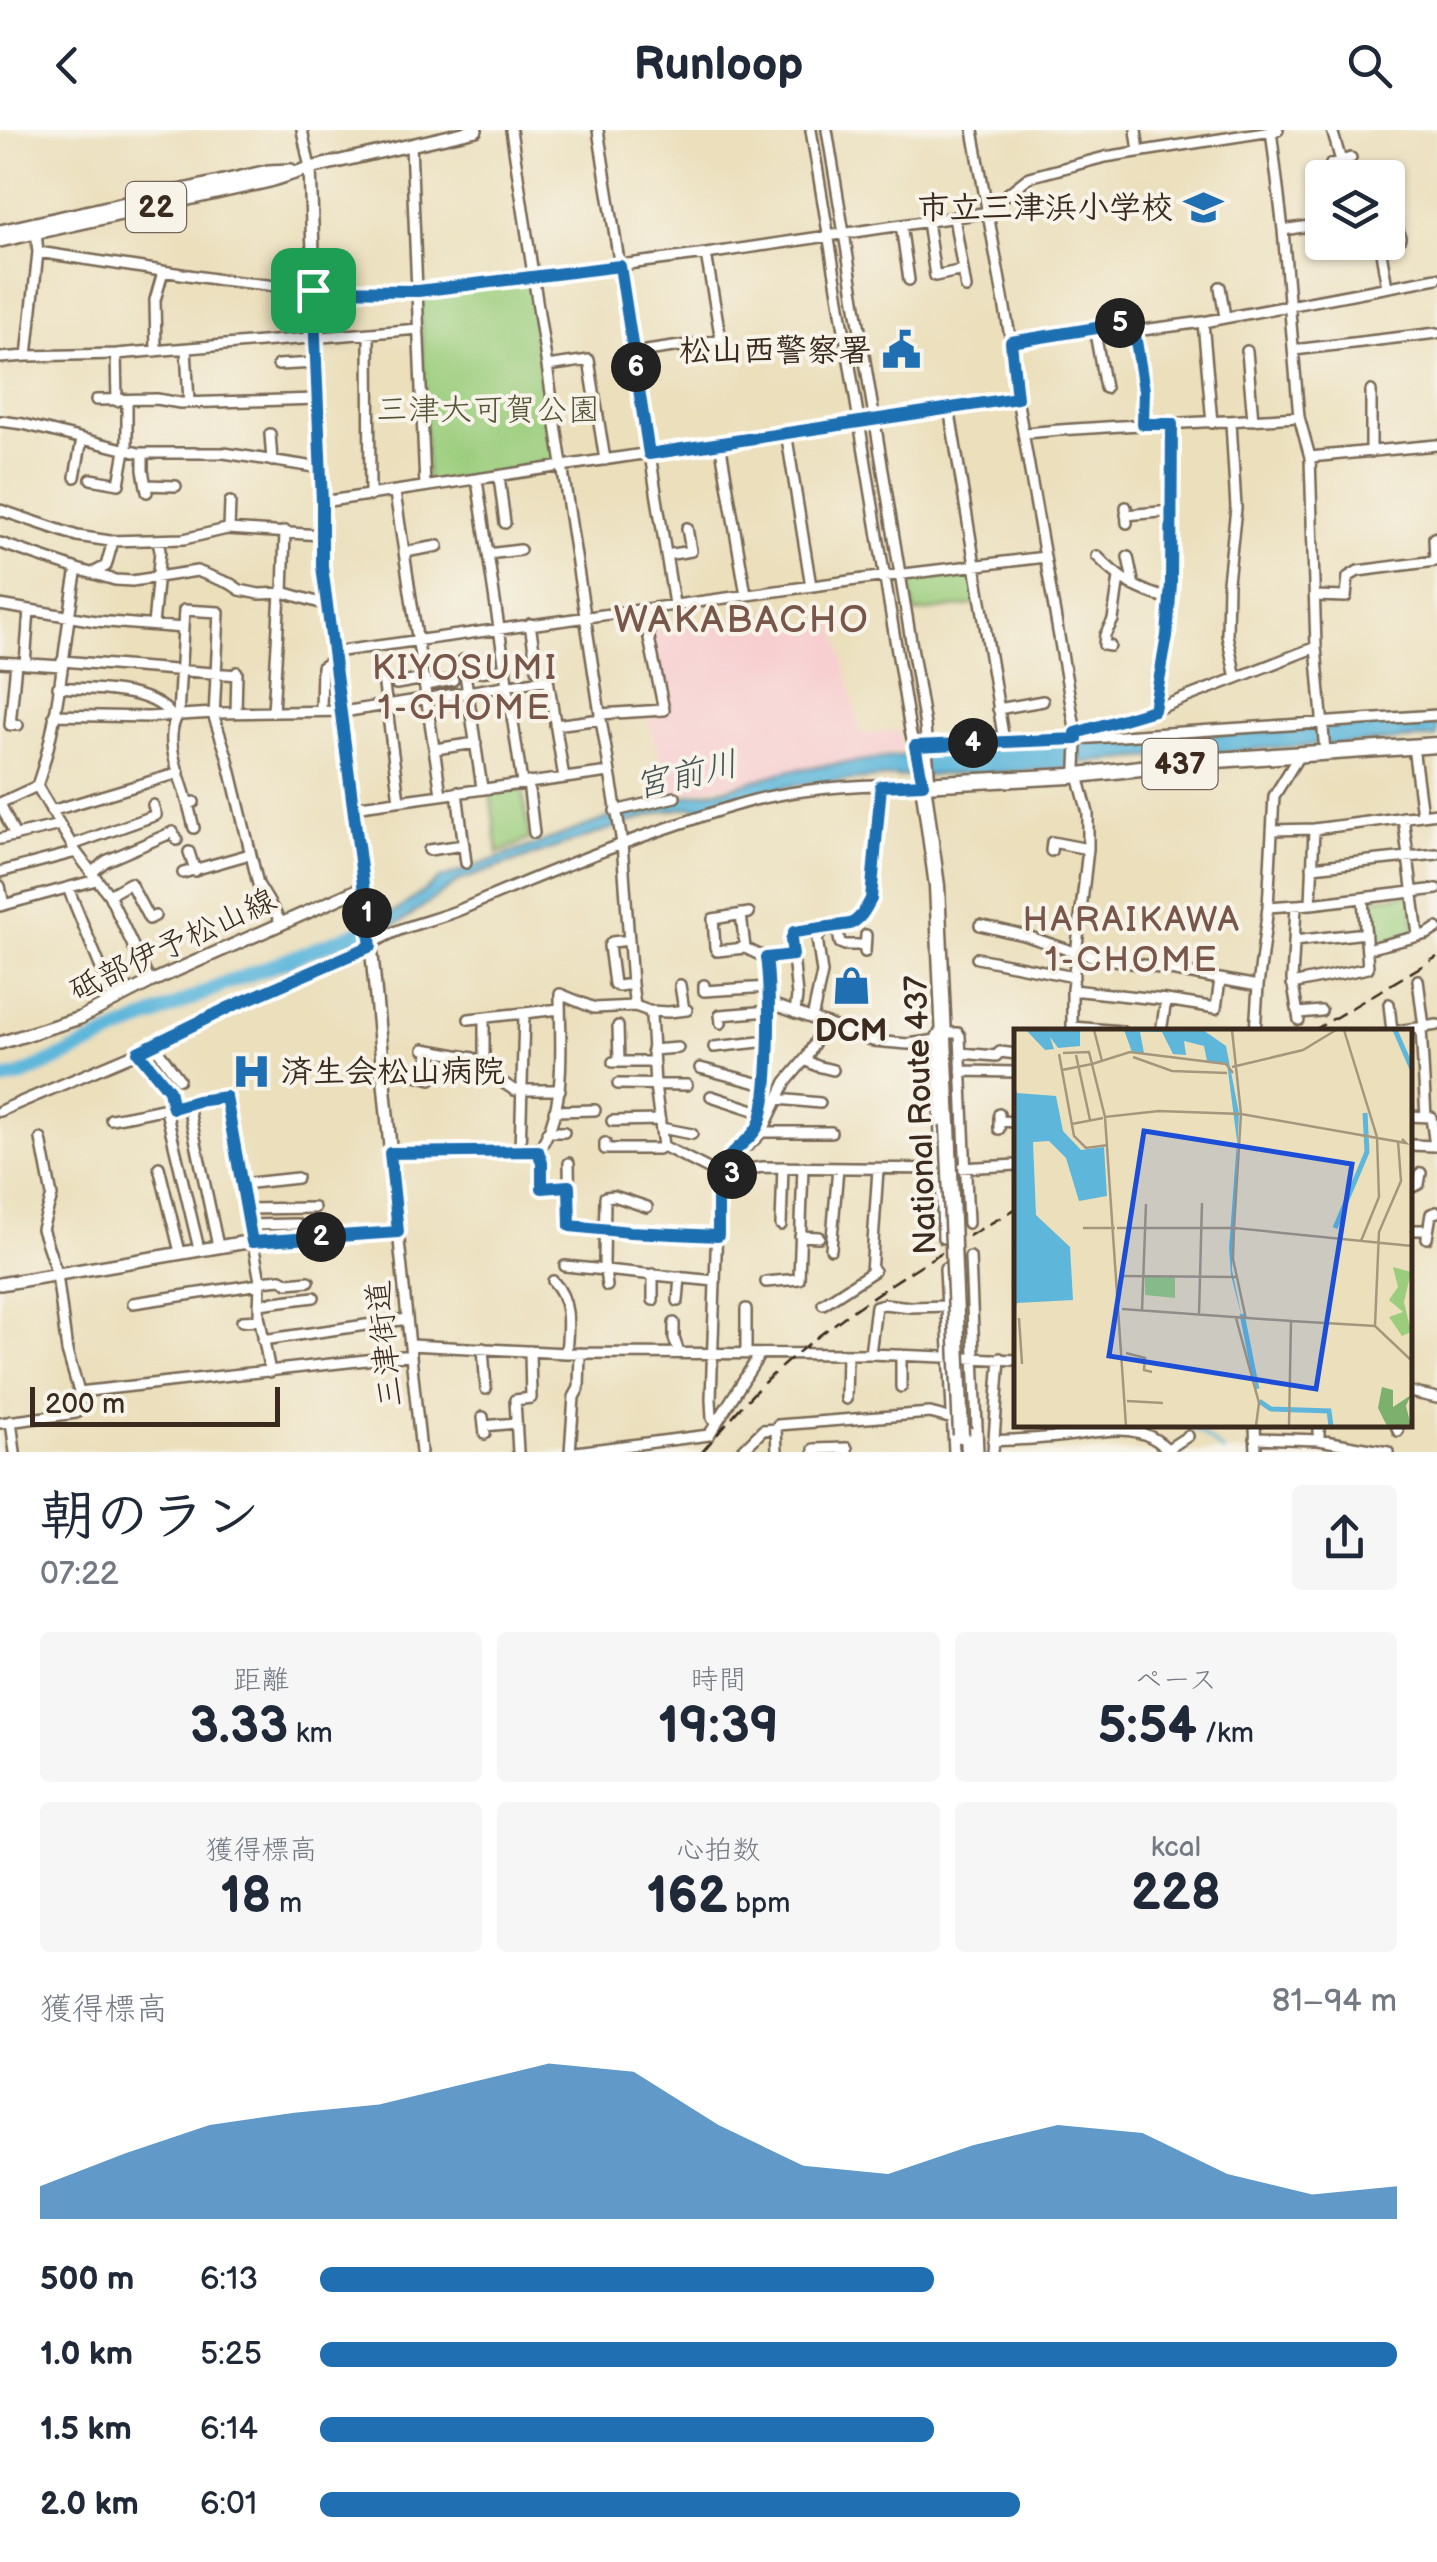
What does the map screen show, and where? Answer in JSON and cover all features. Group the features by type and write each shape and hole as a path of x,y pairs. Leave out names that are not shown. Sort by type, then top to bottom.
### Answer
{"highway":[{"name":"437","path":"926,782 1325,749 1437,745"},
{"name":"National Route 437","path":"926,782 952,1125 966,1452"}],"main road":[{"name":"22","path":"0,241 270,182 310,168 476,130"},
{"name":"22","path":"0,231 268,171 310,168"},
{"path":"0,1284 218,1246 398,1232 368,921 321,535 310,168"},
{"name":"砥部伊予松山線","path":"0,1043 80,1018 150,982 364,887"}],"street":[{"path":"302,130 310,168"},
{"path":"511,130 622,843 635,1006"},
{"path":"598,130 674,604"},
{"path":"811,130 910,730 920,747"},
{"path":"0,1112 154,1045 370,941 457,911 622,843 731,806 778,795 926,782 920,747 924,726 828,130"},
{"path":"972,130 1077,740 1077,772 1088,812 1072,1029"},
{"path":"1136,130 1139,152"},
{"path":"1332,130 1341,160"},
{"path":"38,252 313,290 418,291 984,213 1030,177 1105,157 1273,131 1299,417 1310,457 1316,647 1325,749"},
{"path":"411,145 425,486"},
{"path":"954,218 966,288"},
{"path":"927,221 936,276 963,270"},
{"path":"902,225 910,280"},
{"path":"1283,230 1305,227"},
{"path":"27,356 38,252 36,233"},
{"path":"634,353 721,340 706,254"},
{"path":"1382,260 1387,287"},
{"path":"156,351 156,300 163,272"},
{"path":"1135,331 1437,278"},
{"path":"1220,287 1225,317"},
{"path":"1011,342 1133,322 1144,390 1143,424"},
{"path":"1203,322 1212,423"},
{"path":"1094,327 1094,364 1105,388"},
{"path":"0,358 116,354 419,329"},
{"path":"1294,350 1437,333"},
{"path":"370,334 370,496"},
{"path":"186,349 189,402"},
{"path":"1248,351 1253,420"},
{"path":"91,479 119,484 126,450 116,354"},
{"path":"547,366 589,360 605,460"},
{"path":"278,365 316,364"},
{"path":"1371,390 1372,452"},
{"path":"322,502 1017,398"},
{"path":"96,400 318,399"},
{"path":"949,407 1004,741"},
{"path":"1025,434 1299,417"},
{"path":"0,422 143,453 224,452 321,468"},
{"path":"1231,422 1236,508 1227,635 1236,678"},
{"path":"1154,710 1170,599 1172,424"},
{"path":"786,432 811,586"},
{"path":"270,434 272,462"},
{"path":"75,477 82,439"},
{"path":"720,442 746,595"},
{"path":"1310,457 1437,445"},
{"path":"143,453 146,489 176,486"},
{"path":"499,476 506,523"},
{"path":"477,480 534,834"},
{"path":"395,493 442,794"},
{"path":"229,528 230,502"},
{"path":"0,510 77,536 113,540 184,538 229,528 321,535"},
{"path":"1126,515 1170,511"},
{"path":"273,712 284,531"},
{"path":"666,555 690,551 690,533"},
{"path":"1315,596 1346,597 1348,577 1358,571 1436,565 1437,538"},
{"path":"93,573 106,566 113,540"},
{"path":"153,625 158,540"},
{"path":"0,543 115,580 132,581 197,570 240,590 281,593 327,605"},
{"path":"405,552 438,546"},
{"path":"488,554 520,550"},
{"path":"1097,556 1118,577 1150,594 1170,599"},
{"path":"322,710 322,667 334,655 418,639 1044,557"},
{"path":"1128,557 1134,586"},
{"path":"77,569 54,714 36,786 109,895 150,982"},
{"path":"1110,646 1104,645 1104,640 1112,620 1118,577"},
{"path":"0,605 68,617 183,628"},
{"path":"555,725 664,710 643,609"},
{"path":"18,725 10,725 30,610"},
{"path":"194,828 172,736 184,610 220,612 214,713 262,894 282,924"},
{"path":"530,624 537,670"},
{"path":"1077,740 1316,647"},
{"path":"463,660 482,788"},
{"path":"0,662 237,672 236,713"},
{"path":"479,672 506,668"},
{"path":"383,678 400,800"},
{"path":"54,714 349,711 548,679 564,778"},
{"path":"396,684 453,680"},
{"path":"58,687 147,697 174,715"},
{"path":"998,709 1043,702"},
{"path":"920,747 1437,715"},
{"path":"435,749 476,743"},
{"path":"1414,747 1422,815"},
{"path":"1255,1029 1274,796 1300,754"},
{"path":"353,807 609,772"},
{"path":"52,811 179,773"},
{"path":"15,836 0,803 36,786"},
{"path":"795,1013 791,940 794,932 858,920 871,899 881,786"},
{"path":"457,792 466,863"},
{"path":"615,812 675,797"},
{"path":"0,872 156,815 153,805"},
{"path":"1272,830 1437,813"},
{"path":"1403,818 1418,935"},
{"path":"0,839 60,825"},
{"path":"1311,904 1314,828"},
{"path":"0,886 2,905 68,888 94,876 106,860 174,833"},
{"path":"1051,851 1052,842 1088,849"},
{"path":"429,850 464,845"},
{"path":"189,852 195,871"},
{"path":"183,873 250,854"},
{"path":"1312,868 1437,854"},
{"path":"109,895 130,883 149,919 155,916"},
{"path":"68,888 114,1000"},
{"path":"1268,907 1437,889"},
{"path":"1292,984 1368,968 1363,898"},
{"path":"1296,906 1292,984 1299,1017 1321,1010"},
{"path":"745,948 745,914 713,919 717,951 745,948 766,958 793,955"},
{"path":"980,925 1028,936 1077,954 1258,986"},
{"path":"832,927 840,943 866,944"},
{"path":"812,1019 822,973 817,938 832,927"},
{"path":"1367,949 1437,928"},
{"path":"1294,941 1366,932"},
{"path":"629,940 609,946 614,984 632,984"},
{"path":"716,1425 710,1408 718,1196 729,1176 730,1156 758,1128 766,1104 766,958"},
{"path":"977,958 1074,978"},
{"path":"1072,990 1216,1008 1220,980"},
{"path":"1412,1145 1436,1146 1418,980"},
{"path":"569,1186 542,1188 538,1151 560,1090 560,994 594,1008 686,1010 680,985"},
{"path":"704,985 704,991 769,987"},
{"path":"1161,1029 1166,1000"},
{"path":"1389,1004 1392,1029"},
{"path":"721,1023 720,1014 769,1007 873,1040 908,1044 958,1032 968,1223"},
{"path":"469,1019 560,1009"},
{"path":"649,1011 660,1124 652,1162"},
{"path":"520,1152 524,1015"},
{"path":"484,1018 484,1070 514,1090 560,1090"},
{"path":"749,1145 762,1132 789,1076 804,1060 825,1023"},
{"path":"1412,1029 1437,1025"},
{"path":"618,1026 616,1062 653,1062"},
{"path":"943,1238 945,1035"},
{"path":"714,1047 768,1041"},
{"path":"154,1045 179,1079"},
{"path":"652,1050 678,1048"},
{"path":"382,1066 427,1078 427,1049 470,1057 464,1074"},
{"path":"138,1052 169,1090 168,1113 199,1249"},
{"path":"961,1052 1014,1054"},
{"path":"804,1060 833,1070"},
{"path":"700,1068 765,1085"},
{"path":"962,1071 1014,1072"},
{"path":"618,1084 687,1085"},
{"path":"712,1096 763,1112"},
{"path":"111,1119 168,1113 197,1101 226,1097 260,1283 260,1320 270,1372"},
{"path":"778,1099 820,1103"},
{"path":"189,1110 218,1246"},
{"path":"554,1111 594,1110"},
{"path":"612,1121 660,1124 692,1134"},
{"path":"999,1121 1014,1122"},
{"path":"547,1132 564,1132"},
{"path":"762,1132 830,1132"},
{"path":"14,1452 6,1422 76,1413 80,1400 67,1350 57,1274 42,1229 52,1196 41,1139"},
{"path":"605,1143 605,1149 658,1147 729,1176 752,1168 942,1169 1014,1165"},
{"path":"390,1153 538,1151"},
{"path":"569,1163 570,1226 718,1236"},
{"path":"159,1167 180,1252"},
{"path":"782,1225 784,1167"},
{"path":"766,1282 798,1279 804,1167"},
{"path":"832,1249 838,1168"},
{"path":"823,1304 832,1292 873,1272 878,1169"},
{"path":"1412,1187 1419,1184 1421,1172"},
{"path":"242,1184 273,1185 297,1179"},
{"path":"607,1286 605,1196 647,1207"},
{"path":"246,1209 314,1208"},
{"path":"1412,1230 1428,1234 1431,1214 1437,1212"},
{"path":"249,1225 296,1224"},
{"name":"三津街道","path":"398,1232 421,1452"},
{"path":"800,1236 819,1236"},
{"path":"970,1257 978,1452"},
{"path":"565,1266 715,1281"},
{"path":"945,1268 954,1452"},
{"path":"652,1274 653,1300"},
{"path":"678,1301 680,1277"},
{"path":"139,1299 194,1298 281,1279 288,1283 309,1281"},
{"path":"554,1281 566,1306 566,1353"},
{"path":"259,1304 314,1297"},
{"path":"870,1354 876,1306 947,1306"},
{"path":"746,1309 746,1354"},
{"path":"263,1340 407,1319"},
{"path":"242,1321 260,1320"},
{"path":"674,1323 679,1354"},
{"path":"483,1348 486,1389"},
{"path":"79,1392 270,1372 410,1350 870,1354 1014,1360"},
{"path":"518,1452 515,1400 531,1398 530,1351"},
{"path":"580,1353 573,1452 709,1435 760,1354"},
{"path":"846,1399 847,1354"},
{"path":"901,1355 901,1387"},
{"path":"1000,1358 993,1446 1060,1437 1085,1429 1114,1429 1155,1437 1169,1450 1188,1436"},
{"path":"1412,1392 1437,1398"},
{"path":"741,1452 763,1430 778,1426 930,1412 953,1419"},
{"path":"484,1426 516,1424"},
{"path":"1155,1427 1155,1437"},
{"path":"1254,1427 1256,1452"},
{"path":"776,1429 778,1452"},
{"path":"1255,1438 1388,1452"},
{"path":"814,1452 846,1448 847,1452"}],"shaded area":[{"path":"787,612 791,629 834,620 861,735 899,730 902,752 671,796 648,718 666,713 651,630"}],"green space":[{"name":"三津大可賀公園","path":"531,280 559,464 427,484 420,293"},
{"path":"973,568 979,604 915,613 908,578"},
{"path":"522,788 530,839 498,853 490,792"},
{"path":"1411,894 1416,933 1369,946 1366,899"}],"water":[{"name":"宮前川","path":"1437,720 1437,737 1076,763 1073,769 796,785 705,809 660,812 459,881 401,922 375,933 372,921 398,910 440,879 625,812 791,770 961,748"}],"waterway":[{"name":"宮前川","path":"0,1080 19,1076 222,985 380,924"},
{"path":"1189,1427 1224,1452"}],"railway":[{"path":"1316,1029 1437,957"},
{"path":"702,1452 760,1386 797,1353 920,1266 1014,1210"}],"place":[{"name":"市立三津浜小学校","path":"1203,207"},
{"name":"松山西警察署","path":"901,350"},
{"name":"DCM","path":"851,985"},
{"name":"済生会松山病院","path":"251,1071"}],"district":[{"name":"WAKABACHO","path":"742,619"},
{"name":"KIYOSUMI 1-CHOME","path":"465,687"},
{"name":"HARAIKAWA 1-CHOME","path":"1132,939"}],"route":[{"path":"620,266 649,454 1017,398 1011,342 1133,322 1144,390 1143,424 1172,424 1171,584 1154,710 1076,733 1077,739 915,746 923,784 881,786 871,899 864,912 858,920 844,926 798,930 791,935 793,955 766,958 766,1104 758,1128 730,1156 734,1174 724,1178 718,1196 718,1236 570,1226 569,1186 542,1188 538,1151 390,1153 398,1232 252,1242 226,1097 173,1108 169,1090 138,1052 371,946 322,566 313,290 418,291 620,266"}]}
